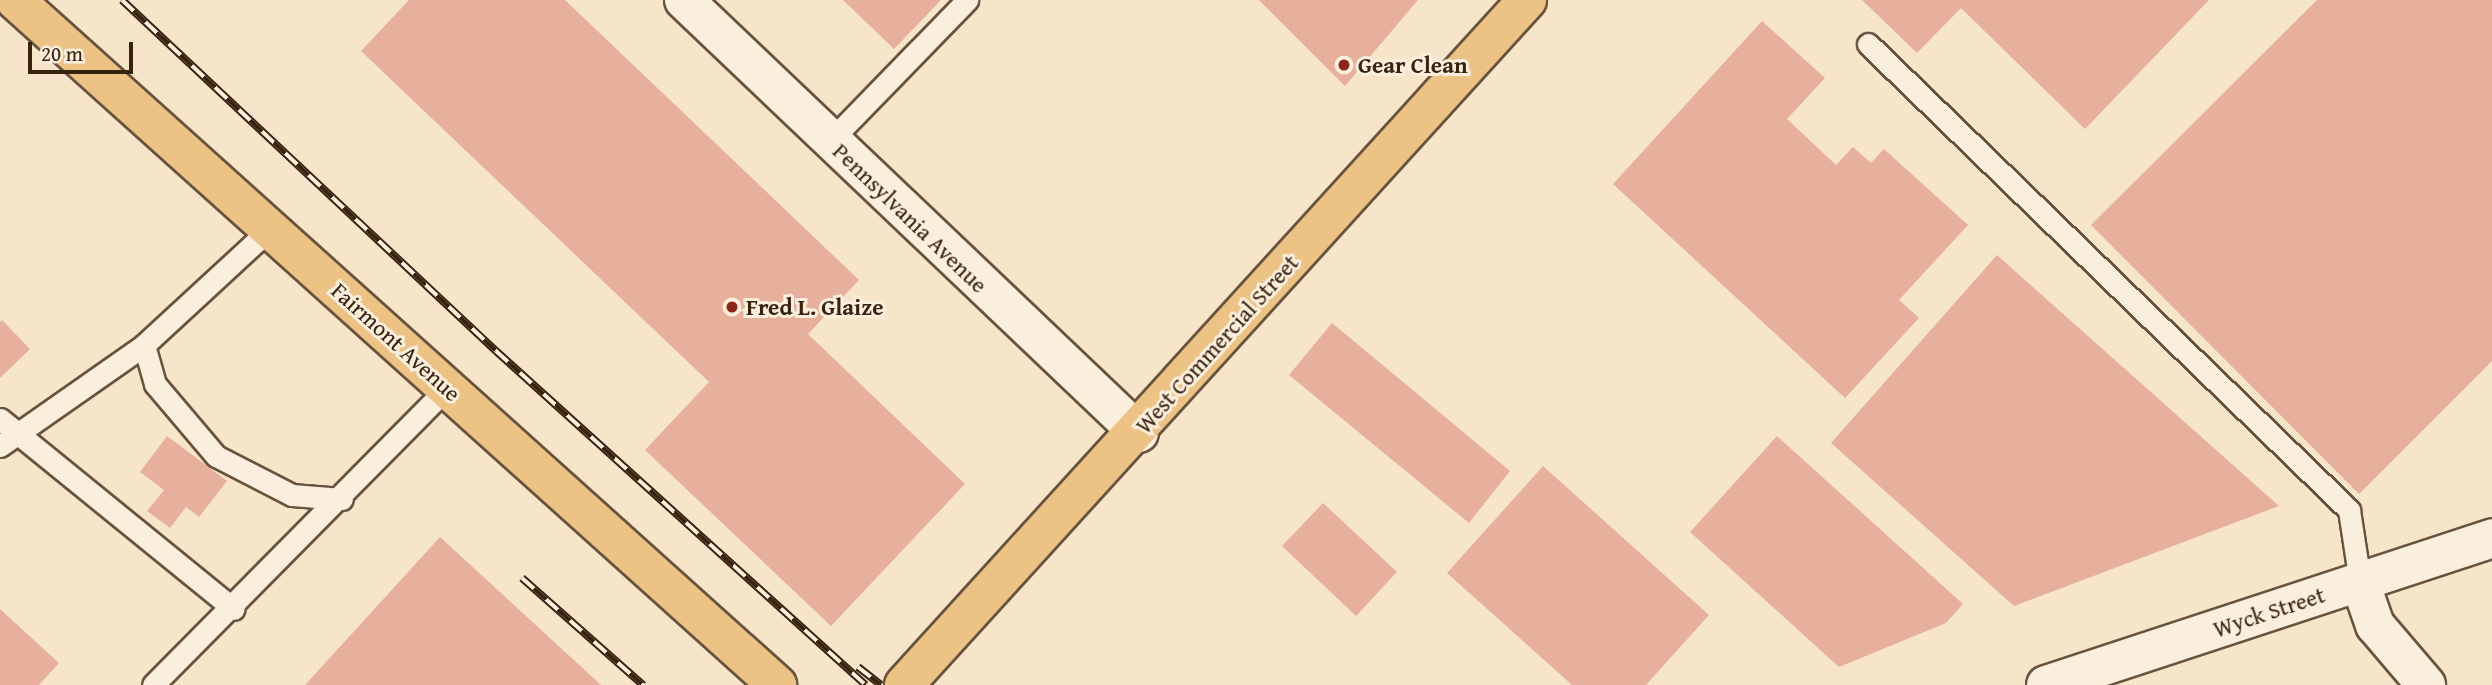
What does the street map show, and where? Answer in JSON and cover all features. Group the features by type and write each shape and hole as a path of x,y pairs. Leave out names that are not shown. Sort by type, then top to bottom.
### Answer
{"main road":[{"name":"Fairmont Avenue","path":"15,0 777,685"},
{"name":"West Commercial Street","path":"904,685 1139,433 1527,0"}],"street":[{"name":"Pennsylvania Avenue","path":"684,0 1139,433"},
{"name":"Wyck Street","path":"2046,685 2492,538"},
{"path":"2360,582 2375,625 2425,685"}],"lane":[{"path":"830,141 967,0"},
{"path":"1868,44 2349,510 2360,582"},
{"path":"0,446 144,345 271,228"},
{"path":"144,345 155,384 216,456 292,495 342,499"},
{"path":"153,685 234,609 447,388"},
{"path":"0,419 20,430 119,520 234,609"}],"building":[{"name":"Fred L. Glaize","path":"409,0 565,0 859,280 808,334 965,484 831,626 645,450 709,382 361,51"},
{"path":"843,0 941,0 894,49"},
{"name":"Gear Clean","path":"1259,0 1418,0 1345,86"},
{"path":"1862,0 2209,0 2085,129 1961,8 1917,53"},
{"path":"2317,0 2492,0 2492,361 2359,494 2091,225"},
{"path":"1762,21 1825,78 1787,119 1836,165 1853,147 1871,163 1884,149 1968,225 1899,300 1919,318 1845,398 1613,184"},
{"path":"1997,255 2279,506 2014,606 1831,443"},
{"path":"2,320 30,349 0,378 0,322"},
{"path":"1332,323 1510,471 1469,523 1289,375"},
{"path":"167,436 227,481 199,517 186,507 170,528 147,511 164,490 140,472"},
{"path":"1777,436 1963,604 1946,623 1839,667 1690,532"},
{"path":"1543,466 1709,615 1646,685 1572,685 1447,573"},
{"path":"1323,503 1397,572 1356,616 1282,546"},
{"path":"440,537 601,685 305,685"},
{"path":"0,609 59,663 39,685 0,685"}],"railway":[{"path":"122,0 496,351 865,685"},
{"path":"522,578 643,685"},
{"path":"858,667 881,685"}],"place":[{"name":"Gear Clean","path":"1344,65"},
{"name":"Fred L. Glaize","path":"732,307"}]}
